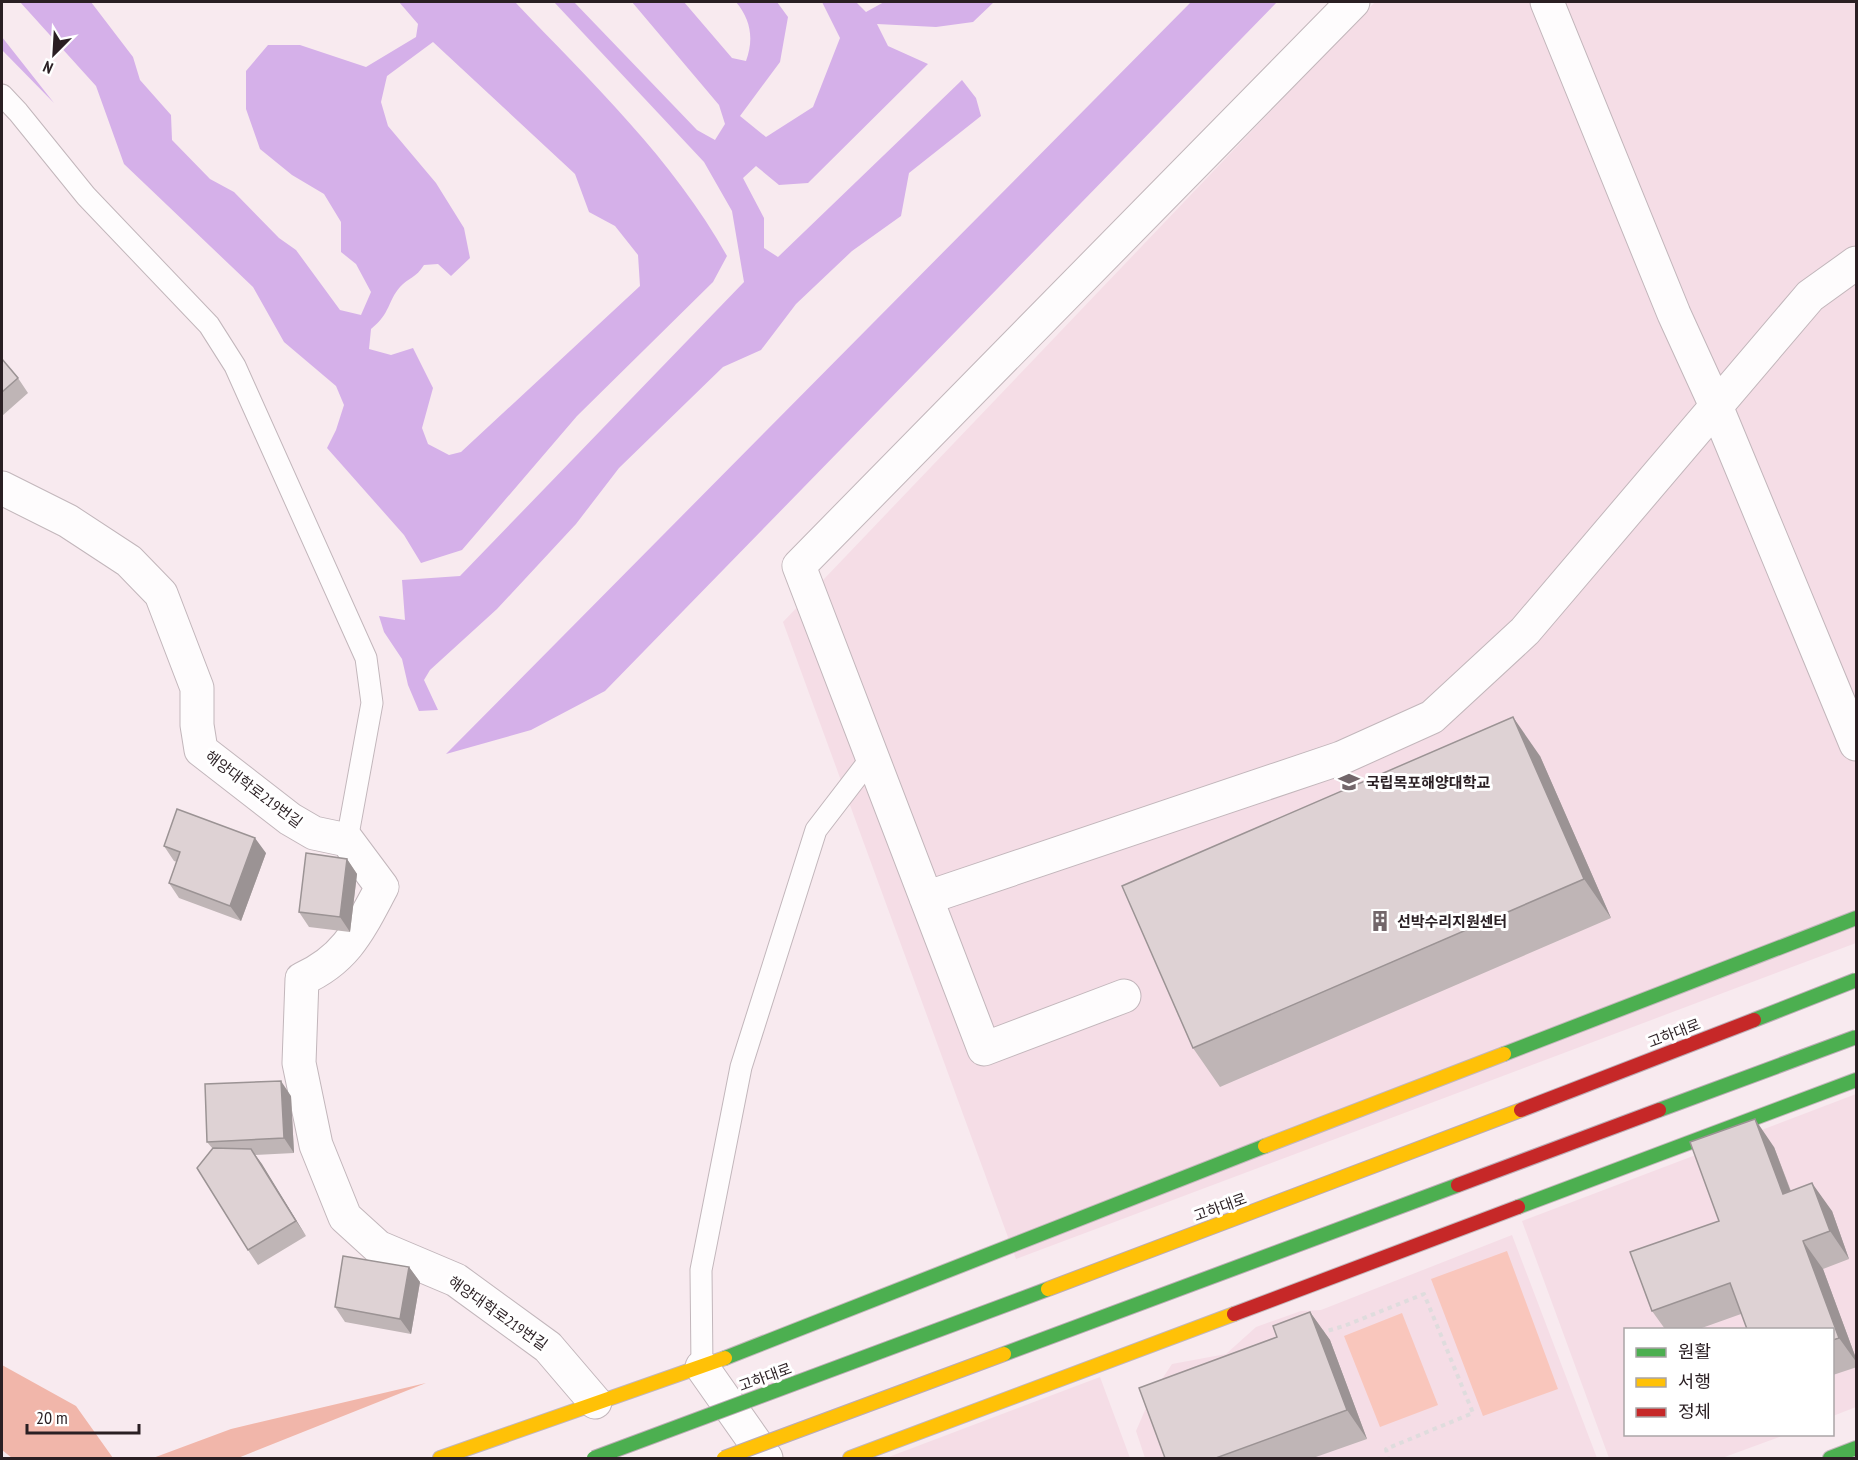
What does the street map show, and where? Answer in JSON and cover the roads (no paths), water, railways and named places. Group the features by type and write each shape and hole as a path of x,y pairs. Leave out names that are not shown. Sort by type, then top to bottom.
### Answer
{"main road":[{"path":"440,1458 595,1402 702,1367 981,1256 1857,918"},
{"name":"고하대로","path":"594,1458 1388,1162 1857,980"},
{"path":"724,1458 1857,1037"},
{"path":"850,1458 1857,1080"},
{"path":"1830,1458 1857,1448"}],"street":[{"path":"1124,996 984,1049 799,566 1353,2"},
{"path":"1547,2 1674,314 1716,406 1857,744"},
{"path":"926,898 1341,758 1432,717 1525,631 1810,296 1857,263"},
{"name":"해양대학로219번길","path":"2,488 68,521 129,561 161,594 196,688 196,725 201,750 290,819 314,833 347,840 382,887 356,935 327,968 303,979 299,1063 316,1145 345,1217 378,1247 456,1280 512,1320 548,1347 595,1402"},
{"path":"702,1367 766,1458"}],"lane":[{"path":"2,95 86,196 210,325 235,366 366,658 372,703 347,840"},
{"path":"702,1367 701,1270 741,1067 816,830 872,757"}],"place":[{"name":"국립목포해양대학교","path":"1349,782"},
{"name":"선박수리지원센터","path":"1380,921"}]}
